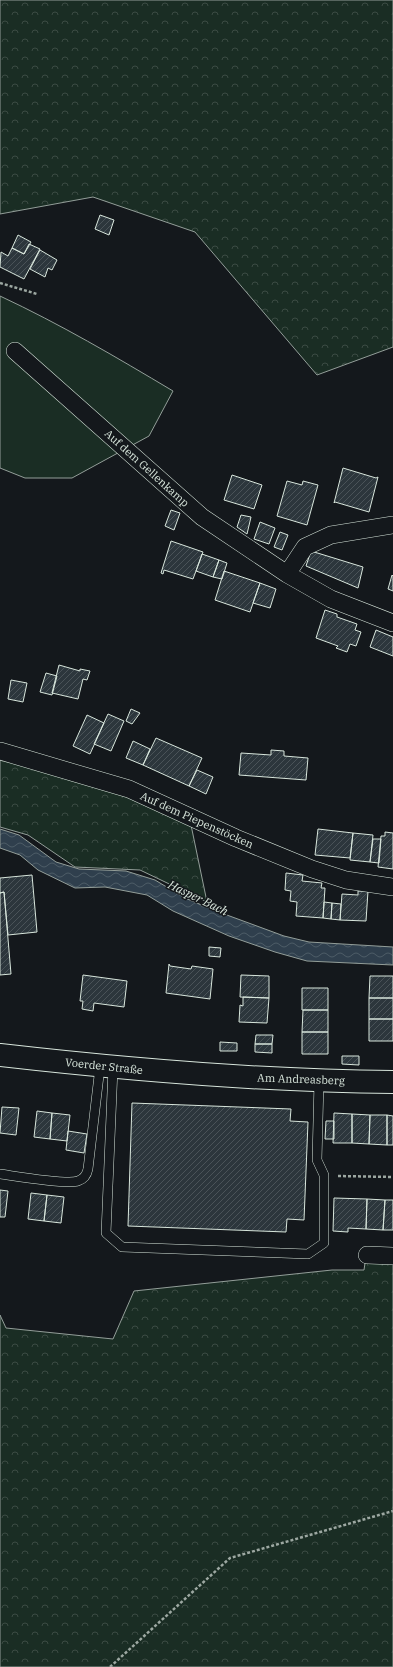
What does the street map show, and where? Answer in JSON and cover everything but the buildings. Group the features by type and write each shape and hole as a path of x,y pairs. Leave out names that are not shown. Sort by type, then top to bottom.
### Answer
{"main road":[{"name":"Voerder Straße","path":"0,1055 107,1067 209,1076"},
{"name":"Am Andreasberg","path":"209,1076 319,1081 393,1082"}],"street":[{"name":"Auf dem Gellenkamp","path":"15,352 202,517 287,574 331,599 393,623"},
{"path":"287,574 305,547 331,535 393,524"},
{"name":"Auf dem Piepenstöcken","path":"0,751 129,789 236,838 312,869 346,880 393,887"},
{"path":"367,1255 393,1256"}],"lane":[{"path":"0,1174 66,1182 79,1181 87,1174 107,1067"},
{"path":"107,1067 106,1233 122,1247 308,1254 324,1243 324,1175 317,1160 319,1081"}],"path":[{"path":"0,283 38,294"},
{"path":"324,1175 393,1177"},
{"path":"110,1667 230,1558 393,1511"}],"green space":[{"path":"0,0 393,0 393,347 317,375 195,232 93,197 0,214"},
{"path":"0,296 66,329 173,391 149,436 72,478 25,478 0,468"},
{"path":"0,755 129,795 191,825 207,902 140,870 75,867 28,835 0,827"},
{"path":"365,1263 393,1264 393,1667 0,1667 0,1315 6,1328 113,1339 134,1291 332,1270 364,1270"}],"water":[{"path":"0,829 19,835 56,862 79,869 126,871 155,880 185,898 284,936 309,942 393,947 393,965 307,961 229,936 173,911 147,895 105,887 75,888 38,870 20,855 0,848"}],"water label":[{"name":"Hasper Bach","path":"198,898"}]}
